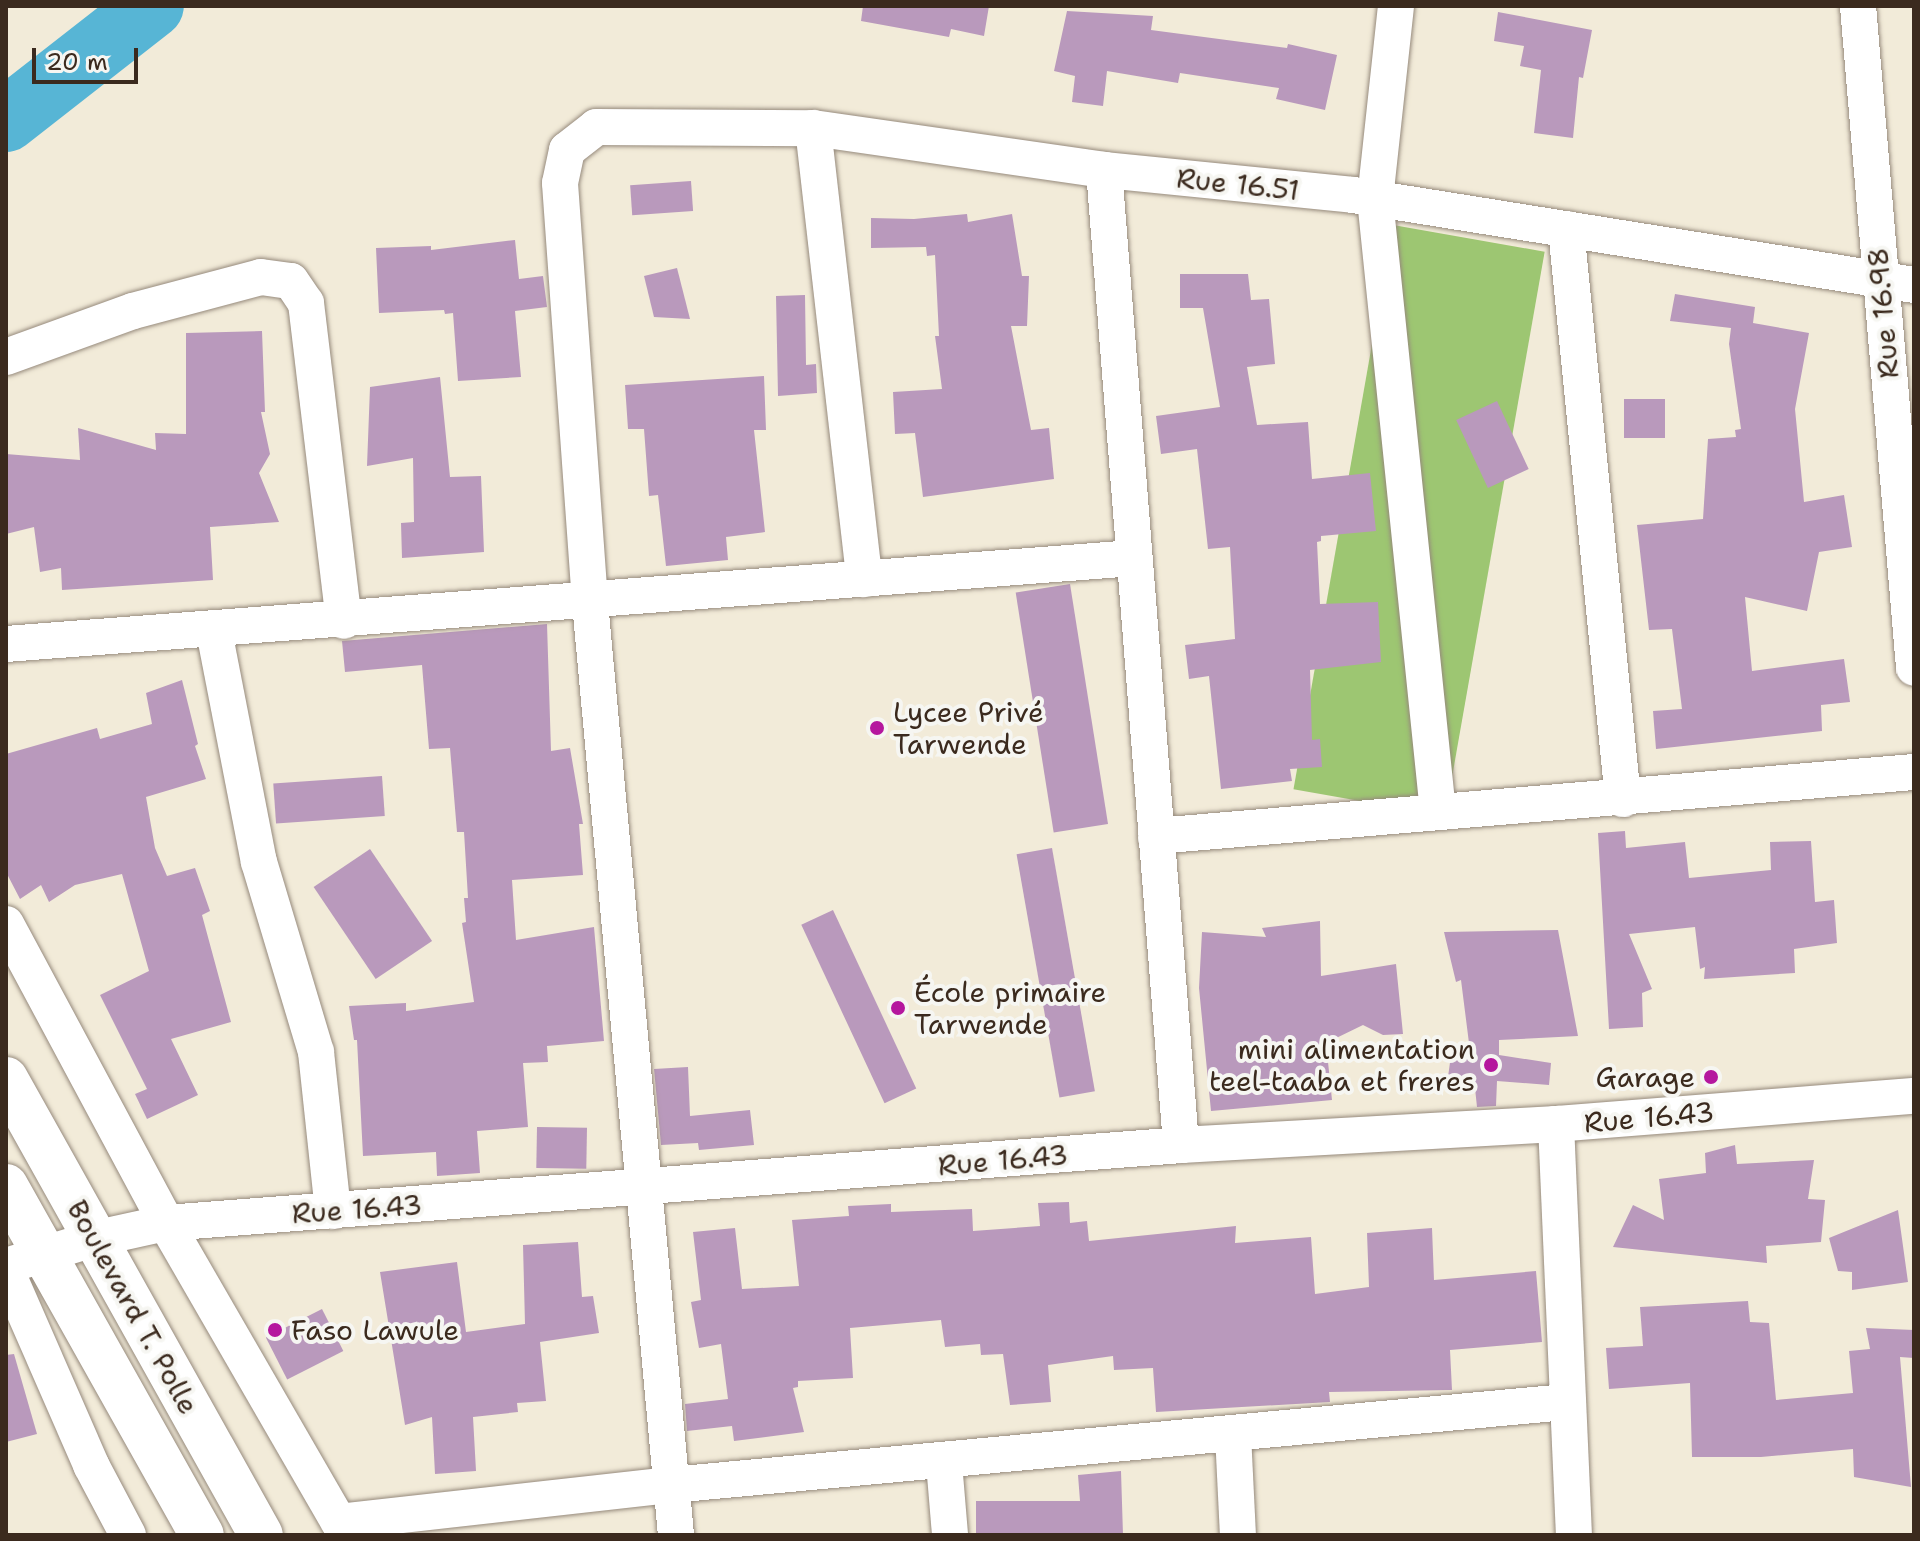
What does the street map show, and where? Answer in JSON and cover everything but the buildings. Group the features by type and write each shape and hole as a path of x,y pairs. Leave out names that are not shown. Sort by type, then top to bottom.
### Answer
{"highway":[{"name":"Boulevard T. Polle","path":"6,1079 261,1535"},
{"name":"Boulevard T. Polle","path":"6,1186 19,1263 202,1535"}],"street":[{"path":"1396,6 1375,199 1438,812"},
{"name":"Rue 16.98","path":"1858,6 1897,282 1914,668"},
{"name":"Rue 16.51","path":"590,602 560,183 567,150 596,127 813,128 1104,170 1375,199 1897,282"},
{"path":"813,128 864,579"},
{"path":"1104,170 1181,1145"},
{"path":"1566,229 1623,799"},
{"path":"6,357 133,311 261,277 291,281 306,303 344,621"},
{"path":"6,644 214,631 1134,558"},
{"path":"590,602 676,1535"},
{"path":"214,631 259,862 316,1052 333,1211"},
{"path":"1156,836 1623,799 1914,772"},
{"path":"6,924 166,1223 342,1529 671,1485 944,1463 1566,1402"},
{"name":"Rue 16.43","path":"19,1263 93,1239 166,1223 646,1189 1181,1145 1556,1124 1914,1096"},
{"path":"1556,1124 1574,1535"},
{"path":"19,1263 91,1465 106,1535"},
{"path":"1233,1434 1238,1535"},
{"path":"944,1463 950,1535"},
{"path":"91,1465 128,1535"}],"green space":[{"path":"1393,225 1545,252 1445,816 1293,789"}],"waterway":[{"path":"6,120 152,6"}],"place":[{"name":"Lycee Privé Tarwende","path":"877,728"},
{"name":"École primaire Tarwende","path":"898,1008"},
{"name":"mini alimentation teel-taaba et freres","path":"1491,1065"},
{"name":"Garage","path":"1711,1077"},
{"name":"Faso Lawule","path":"275,1330"}]}
